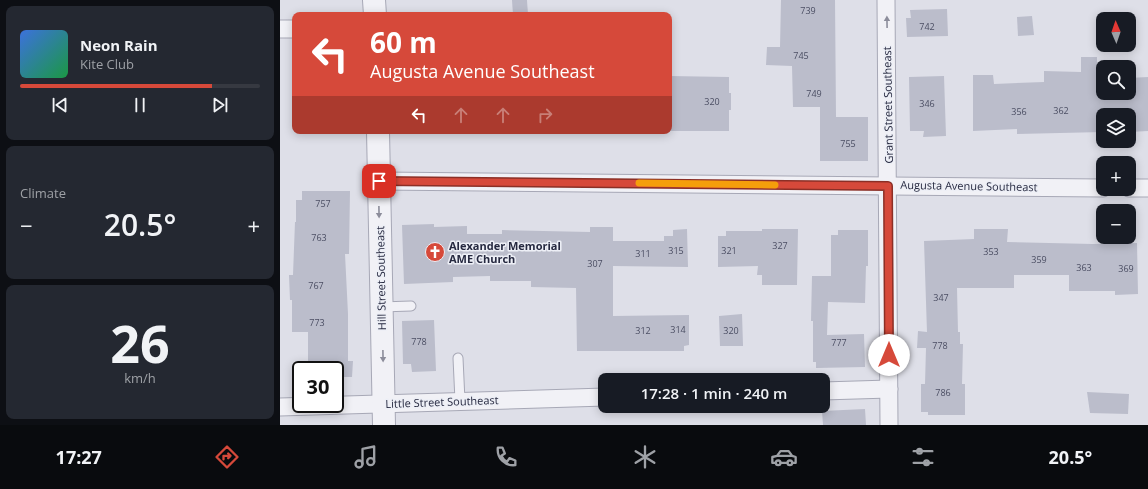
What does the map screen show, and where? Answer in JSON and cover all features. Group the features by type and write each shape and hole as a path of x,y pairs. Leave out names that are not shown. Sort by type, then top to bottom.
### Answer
{"street":[{"path":"374,0 375,12"},
{"name":"Grant Street Southeast","path":"886,0 889,425"},
{"path":"280,29 292,29"},
{"name":"Hill Street Southeast","path":"378,134 384,425"},
{"name":"Augusta Avenue Southeast","path":"379,181 1096,188"},
{"path":"1136,188 1148,188"},
{"path":"830,391 889,389"},
{"name":"Little Street Southeast","path":"280,407 598,397"}],"lane":[{"path":"381,307 411,306"},
{"path":"458,358 460,401"}],"building":[{"path":"512,0 527,0 528,12 513,12"},
{"path":"781,0 835,0 836,117 868,117 868,161 820,161 820,107 793,107 792,66 766,65 767,47 780,47"},
{"path":"947,9 948,36 907,37 906,18 911,18 910,10"},
{"path":"1032,16 1034,35 1018,36 1017,17"},
{"path":"1081,57 1097,57 1096,100 1136,100 1136,78 1148,77 1148,131 1136,132 1136,108 1096,108 1096,132 1017,134 1017,129 973,131 973,75 993,75 994,84 1044,82 1044,71 1081,72"},
{"path":"672,76 729,77 731,110 729,110 729,131 672,131"},
{"path":"944,76 946,136 923,137 924,131 910,131 909,77"},
{"path":"302,191 350,191 349,254 345,254 348,314 348,361 353,361 352,377 344,377 344,361 308,361 308,332 292,332 292,300 290,300 289,275 293,275 296,200 302,200"},
{"path":"434,224 434,227 467,226 467,234 502,234 502,230 590,232 590,227 613,227 613,241 664,241 664,236 673,236 673,230 687,229 688,267 613,266 613,316 689,315 689,345 684,346 684,351 577,351 576,288 531,287 531,281 490,281 490,276 453,277 453,282 404,284 402,225"},
{"path":"762,229 798,229 797,285 762,285 762,275 757,275 758,266 718,267 718,236 726,236 726,231 762,231"},
{"path":"974,229 1008,229 1007,242 1093,244 1137,243 1138,294 1115,295 1115,291 1069,291 1069,275 1014,275 1014,288 957,288 958,332 960,332 960,344 963,344 962,384 965,384 965,415 928,415 928,412 921,412 921,384 925,384 926,348 917,348 918,331 927,332 924,241 974,239"},
{"path":"838,230 868,230 868,266 866,266 865,303 828,302 827,335 864,334 865,367 816,368 816,362 813,362 813,321 811,321 812,276 831,276 831,235 838,235"},
{"path":"742,314 743,346 720,346 719,316"},
{"path":"434,320 436,371 412,372 411,364 403,364 402,321"},
{"path":"1087,392 1129,394 1128,414 1090,413"},
{"path":"865,409 866,425 823,425 822,413 830,413 830,411"}],"slow traffic":[{"path":"639,183 775,185"}],"place":[{"name":"Alexander Memorial AME Church","path":"435,252"}],"route":[{"path":"379,181 888,186 889,355"}]}
